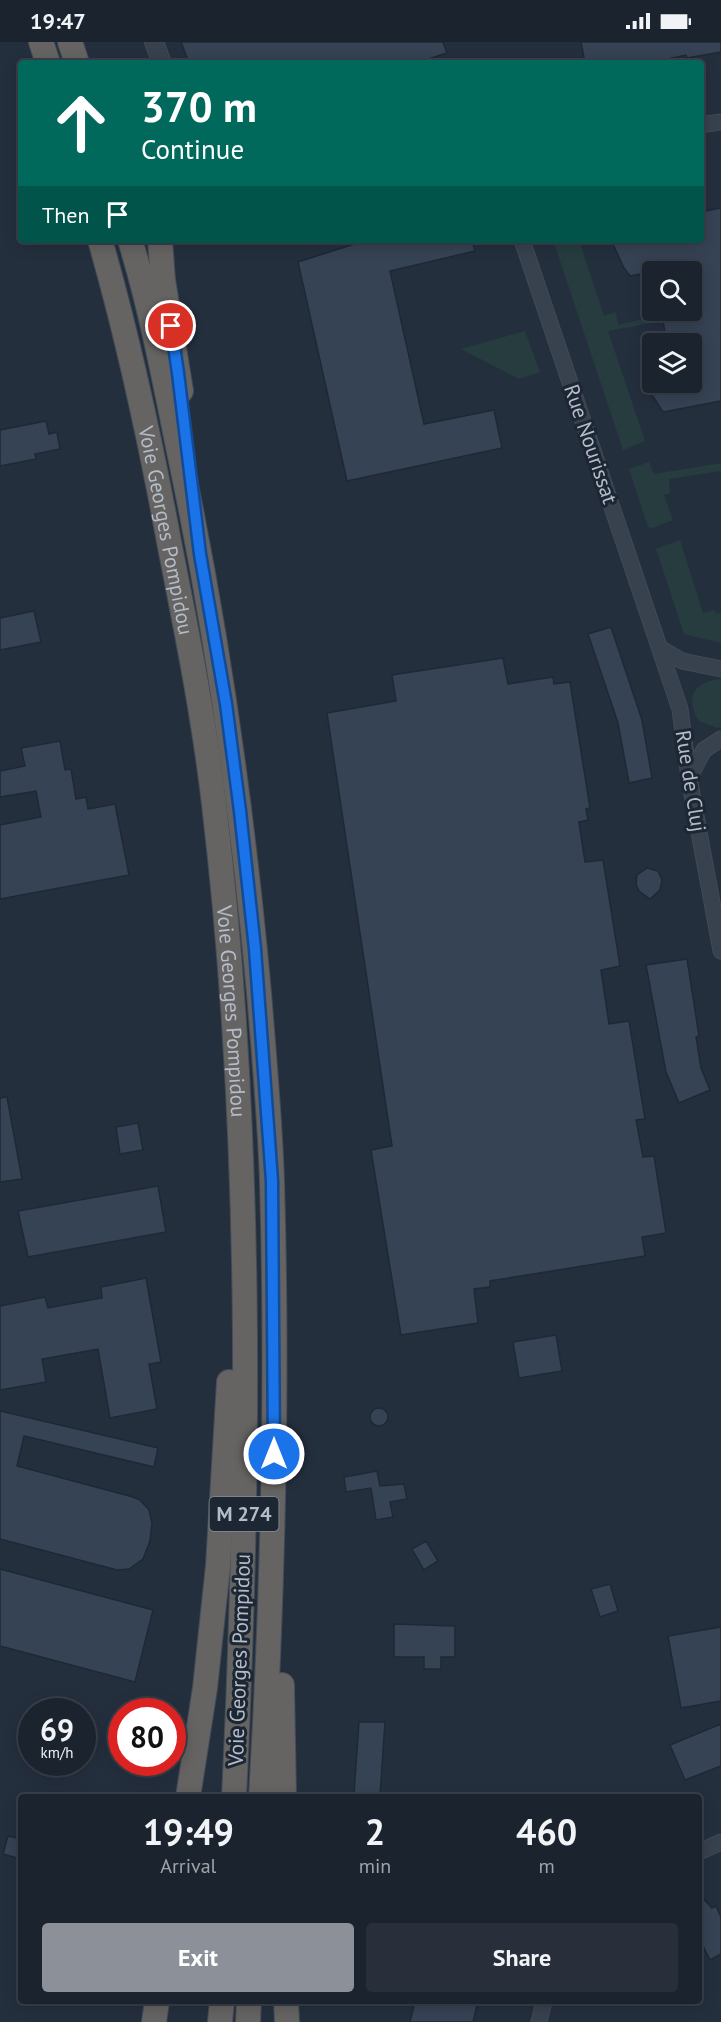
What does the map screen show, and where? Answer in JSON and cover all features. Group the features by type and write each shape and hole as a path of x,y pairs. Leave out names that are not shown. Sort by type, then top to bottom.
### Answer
{"highway":[{"path":"41,42 47,60"},
{"path":"70,42 76,60"},
{"name":"Voie Georges Pompidou","path":"101,243 136,384 159,489 197,685 214,802 234,1017 243,1231 244,1522 234,1794"},
{"name":"Voie Georges Pompidou","path":"131,243 163,376 200,554 226,704 240,811 263,1048 272,1181 274,1454 261,1794"},
{"path":"160,243 163,280 178,373 200,554"},
{"path":"188,1794 205,1688 218,1566 226,1452 232,1284 243,1231"},
{"path":"274,1454 283,1545 284,1794"},
{"path":"154,2022 157,2004"},
{"path":"220,2022 222,2004"},
{"path":"248,2022 249,2004"},
{"path":"286,2004 287,2022"}],"street":[{"path":"154,42 161,60"},
{"path":"704,124 721,122"},
{"name":"Rue Nourissat","path":"523,243 660,648"},
{"path":"660,648 682,661 721,669"},
{"name":"Rue de Cluj","path":"660,648 680,708 689,777 721,951"},
{"path":"689,777 704,750 721,739"},
{"path":"702,1851 721,1842"},
{"path":"539,2022 543,2004"}],"green space":[{"path":"554,243 580,243 604,316 616,312 618,325 642,319 657,321 608,331 645,441 623,450"},
{"path":"525,331 540,372 519,379 461,349"},
{"path":"649,462 654,474 721,463 721,471 669,479 670,493 664,495 673,520 652,528 648,527 629,469"},
{"path":"680,540 703,613 714,610 717,614 721,613 721,643 684,634 656,549"},
{"path":"721,679 721,727 717,728 699,721 692,705 692,698 698,687 704,683"}],"building":[{"path":"181,42 443,42 447,53 425,60 188,60"},
{"path":"581,42 721,42 721,52 687,58 686,55 662,60 584,60"},
{"path":"721,208 721,401 663,412 651,393 702,393 702,333 665,333 663,321 702,321 702,261 642,261 642,274 630,276 612,243 704,243 704,211"},
{"path":"358,243 473,243 475,251 390,271 424,424 494,410 502,448 347,481 298,262"},
{"path":"46,421 49,434 57,432 60,449 35,454 36,459 0,466 0,430"},
{"path":"34,611 41,642 0,650 0,618"},
{"path":"611,627 642,720 652,778 629,783 618,723 588,634"},
{"path":"503,658 508,684 553,677 554,684 570,682 590,808 586,809 588,820 579,822 585,862 603,860 620,966 601,970 609,1024 629,1021 645,1119 636,1120 643,1157 654,1156 666,1233 642,1237 645,1256 490,1281 490,1287 474,1289 478,1323 401,1335 371,1150 392,1146 327,713 396,701 392,675"},
{"path":"60,741 65,770 71,769 76,799 86,797 88,809 115,804 129,875 0,899 0,825 41,817 36,791 0,797 0,771 25,766 21,748"},
{"path":"647,868 658,871 662,880 660,890 650,899 639,891 636,884 637,875"},
{"path":"687,959 699,1036 696,1037 701,1068 710,1090 679,1103 666,1072 646,965"},
{"path":"7,1097 22,1179 0,1182 0,1098"},
{"path":"138,1123 143,1150 120,1154 116,1127"},
{"path":"158,1186 166,1232 28,1257 18,1211"},
{"path":"146,1278 161,1362 149,1364 157,1409 110,1418 98,1349 42,1359 46,1382 0,1390 0,1306 45,1297 48,1308 102,1298 101,1287"},
{"path":"556,1335 562,1371 519,1378 513,1342"},
{"path":"379,1408 385,1411 388,1417 385,1423 379,1426 373,1423 370,1417 373,1411"},
{"path":"0,1411 158,1448 154,1467 24,1436 17,1466 140,1500 149,1510 152,1523 150,1541 143,1559 129,1569 117,1570 0,1539"},
{"path":"377,1471 380,1486 404,1484 407,1499 390,1502 393,1517 376,1520 371,1488 346,1492 344,1477"},
{"path":"426,1541 438,1561 424,1570 412,1549"},
{"path":"0,1569 153,1610 135,1682 0,1646"},
{"path":"610,1584 618,1611 600,1617 591,1589"},
{"path":"394,1624 455,1626 455,1657 441,1657 441,1669 424,1669 424,1657 394,1657"},
{"path":"721,1627 721,1701 681,1708 668,1636"},
{"path":"359,1722 385,1722 380,1794 354,1794"},
{"path":"721,1724 721,1766 685,1780 670,1745"},
{"path":"8,1836 18,1838 18,1858 3,1854"},
{"path":"702,1897 712,1908 716,1906 721,1917 721,1954 710,1960 702,1944"},
{"path":"414,2004 477,2004 473,2022 410,2022"}],"route":[{"path":"171,326 200,554 226,704 255,949 272,1181 274,1454"}]}
